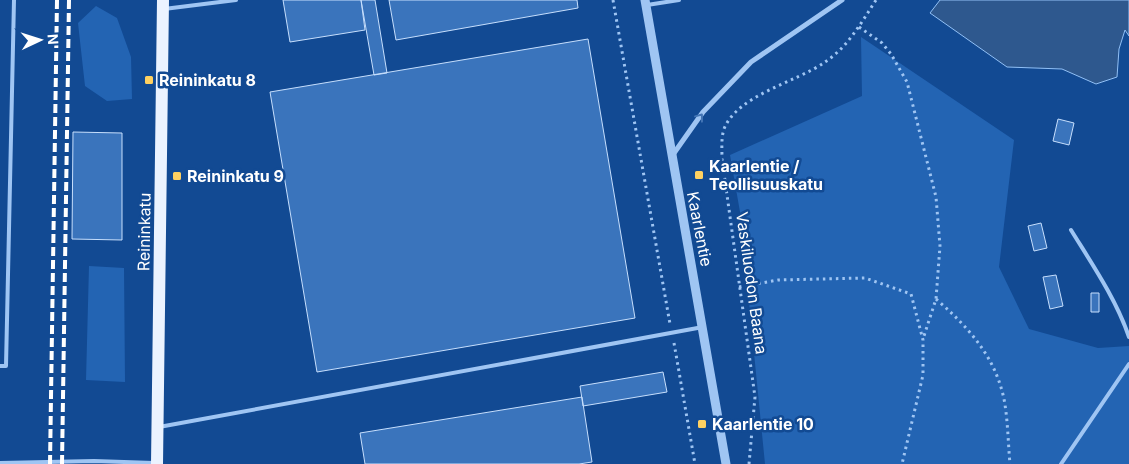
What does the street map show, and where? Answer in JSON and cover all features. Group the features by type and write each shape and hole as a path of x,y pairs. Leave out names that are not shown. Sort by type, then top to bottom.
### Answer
{"main road":[{"name":"Reininkatu","path":"157,464 163,5"}],"street":[{"path":"672,156 703,112 751,62 842,0"},
{"name":"Kaarlentie","path":"646,3 726,464"}],"lane":[{"path":"0,366 6,366 14,0"},
{"path":"163,5 236,0"},
{"path":"646,3 679,0"},
{"path":"1071,230 1096,270 1122,318 1129,337"},
{"path":"157,427 703,327"},
{"path":"1061,464 1129,364"},
{"path":"0,463 93,462 157,464"}],"path":[{"path":"613,0 695,464"},
{"name":"Vaskiluodon Baana","path":"750,464 755,397 722,160 723,137 727,122 742,106 825,62 840,50 859,27 876,0"},
{"path":"859,27 882,44 891,54 907,82 936,197 940,246 936,299 923,340"},
{"path":"740,287 778,280 865,278 911,294 923,340 923,375 902,464"},
{"path":"936,299 968,329 988,355 1004,400 1010,464"}],"shaded area":[{"path":"940,0 1129,0 1129,36 1125,30 1119,49 1117,77 1096,84 1062,69 1007,67 930,13"},
{"path":"96,6 117,18 131,57 132,99 107,101 85,86 78,23"},
{"path":"861,37 1014,140 999,267 1029,329 1098,348 1129,346 1129,464 765,464 747,282 746,246 730,155 862,96"},
{"path":"89,266 124,268 125,382 86,380"}],"building":[{"path":"283,0 361,0 365,30 290,42"},
{"path":"361,0 375,0 387,73 374,75"},
{"path":"389,0 577,0 578,8 396,40"},
{"path":"588,39 635,318 317,372 270,92"},
{"path":"1058,119 1074,123 1069,145 1053,141"},
{"path":"73,132 122,133 122,240 72,239"},
{"path":"1041,223 1047,248 1034,251 1028,226"},
{"path":"1056,275 1063,306 1050,309 1043,277"},
{"path":"1091,293 1099,293 1099,312 1091,312"},
{"path":"663,372 667,392 583,406 580,386"},
{"path":"582,397 592,462 579,464 365,464 360,433"}],"railway":[{"path":"50,464 57,0"},
{"path":"62,464 69,0"}],"place":[{"name":"Reininkatu 8","path":"149,80"},
{"name":"Kaarlentie / Teollisuuskatu","path":"699,175"},
{"name":"Reininkatu 9","path":"177,176"},
{"name":"Kaarlentie 10","path":"702,424"}]}
